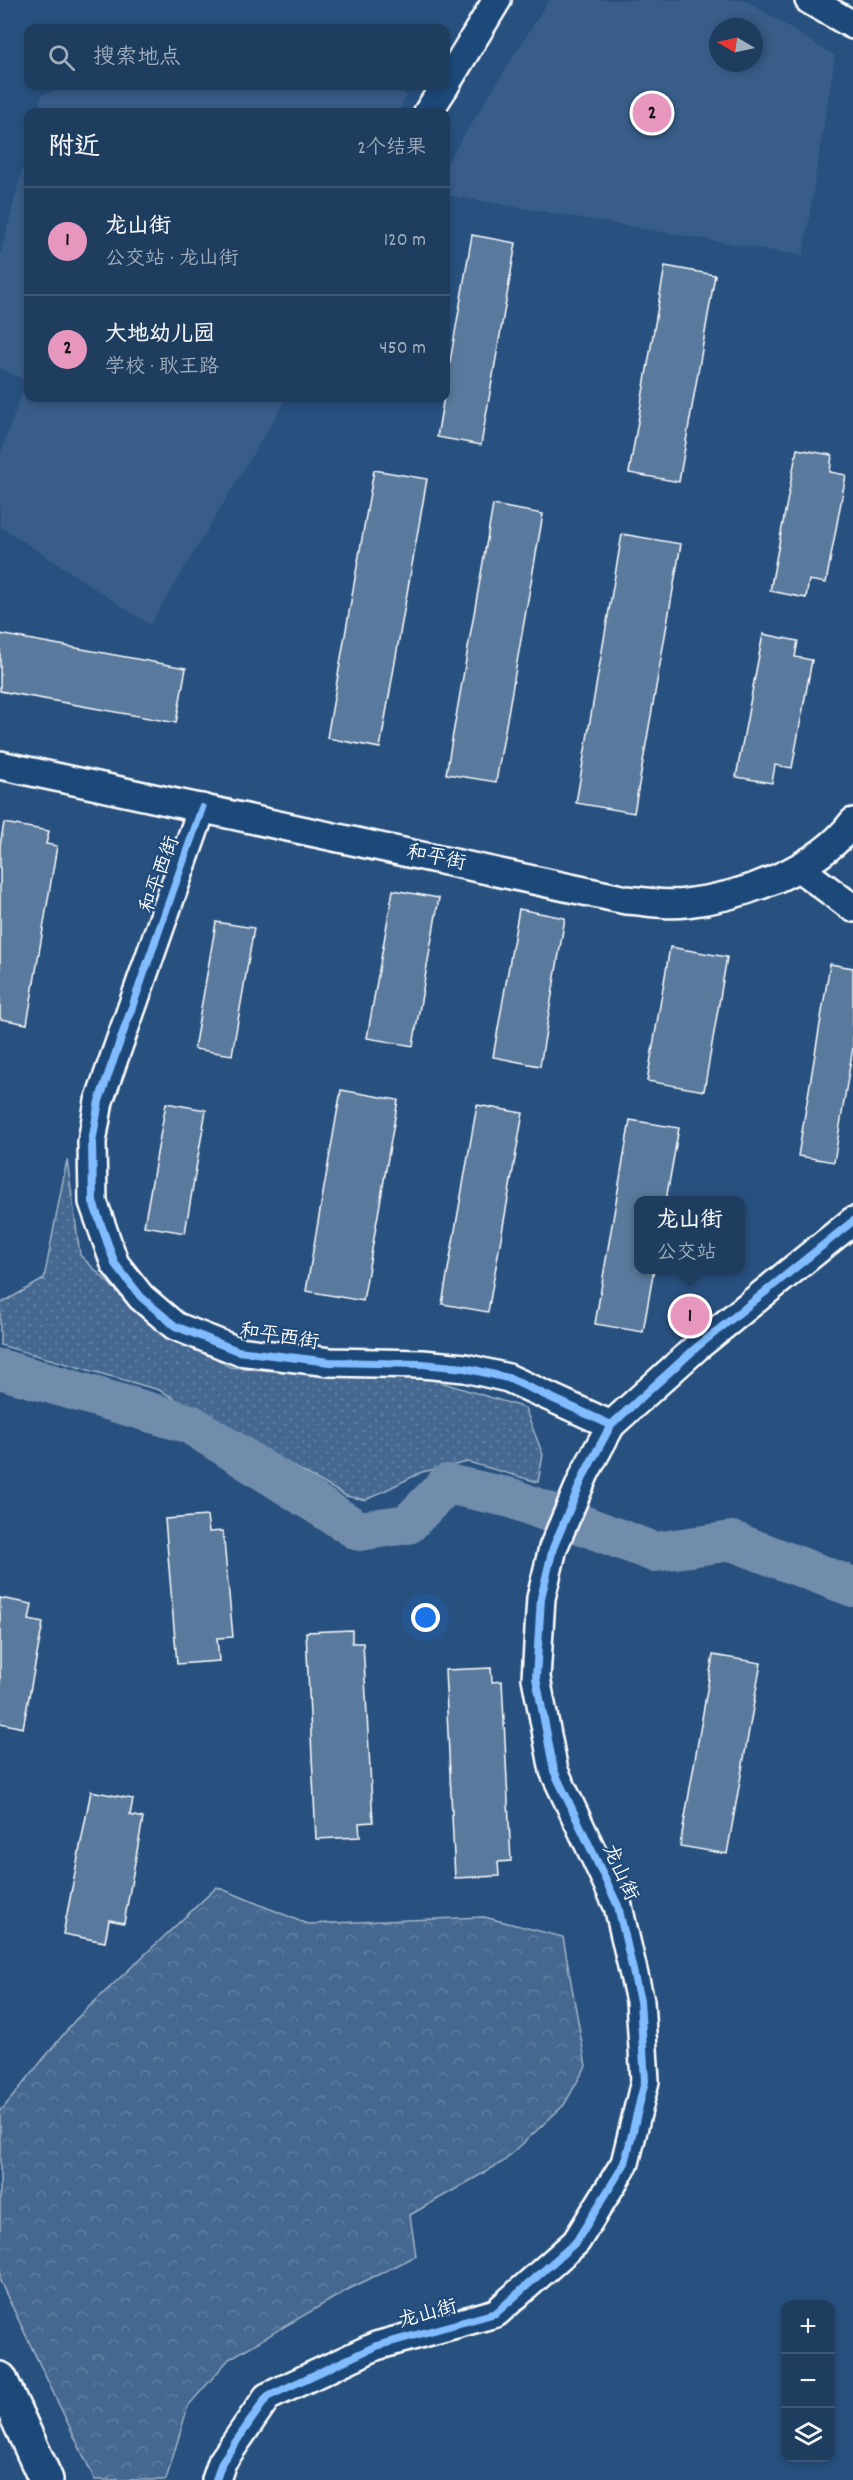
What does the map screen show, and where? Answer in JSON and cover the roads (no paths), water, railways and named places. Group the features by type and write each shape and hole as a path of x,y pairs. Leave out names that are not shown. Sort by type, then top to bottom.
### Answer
{"main road":[{"path":"0,2379 46,2480"}],"street":[{"path":"450,77 497,0"},
{"path":"809,0 853,25"},
{"path":"431,108 442,90"},
{"name":"和平街","path":"0,765 626,900 685,904 742,892 799,868 844,833 853,822"},
{"name":"和平西街","path":"202,808 99,1101 92,1142 93,1202 115,1264 141,1297 175,1326 238,1351 330,1362 422,1364 465,1368 508,1378 611,1425"},
{"path":"799,868 853,908"},
{"name":"龙山街","path":"216,2480 222,2462 267,2397 376,2346 496,2313 576,2242 625,2163 645,2081 640,2001 618,1906 554,1772 536,1678 541,1598 553,1548 585,1473 611,1425 697,1347 853,1221"}],"waterway":[{"path":"0,1369 190,1424 359,1531 408,1524 447,1484 511,1498 654,1552 732,1541 853,1587"}],"place":[{"name":"大地幼儿园","path":"652,113"},
{"name":"龙山街","path":"690,1316"}]}
